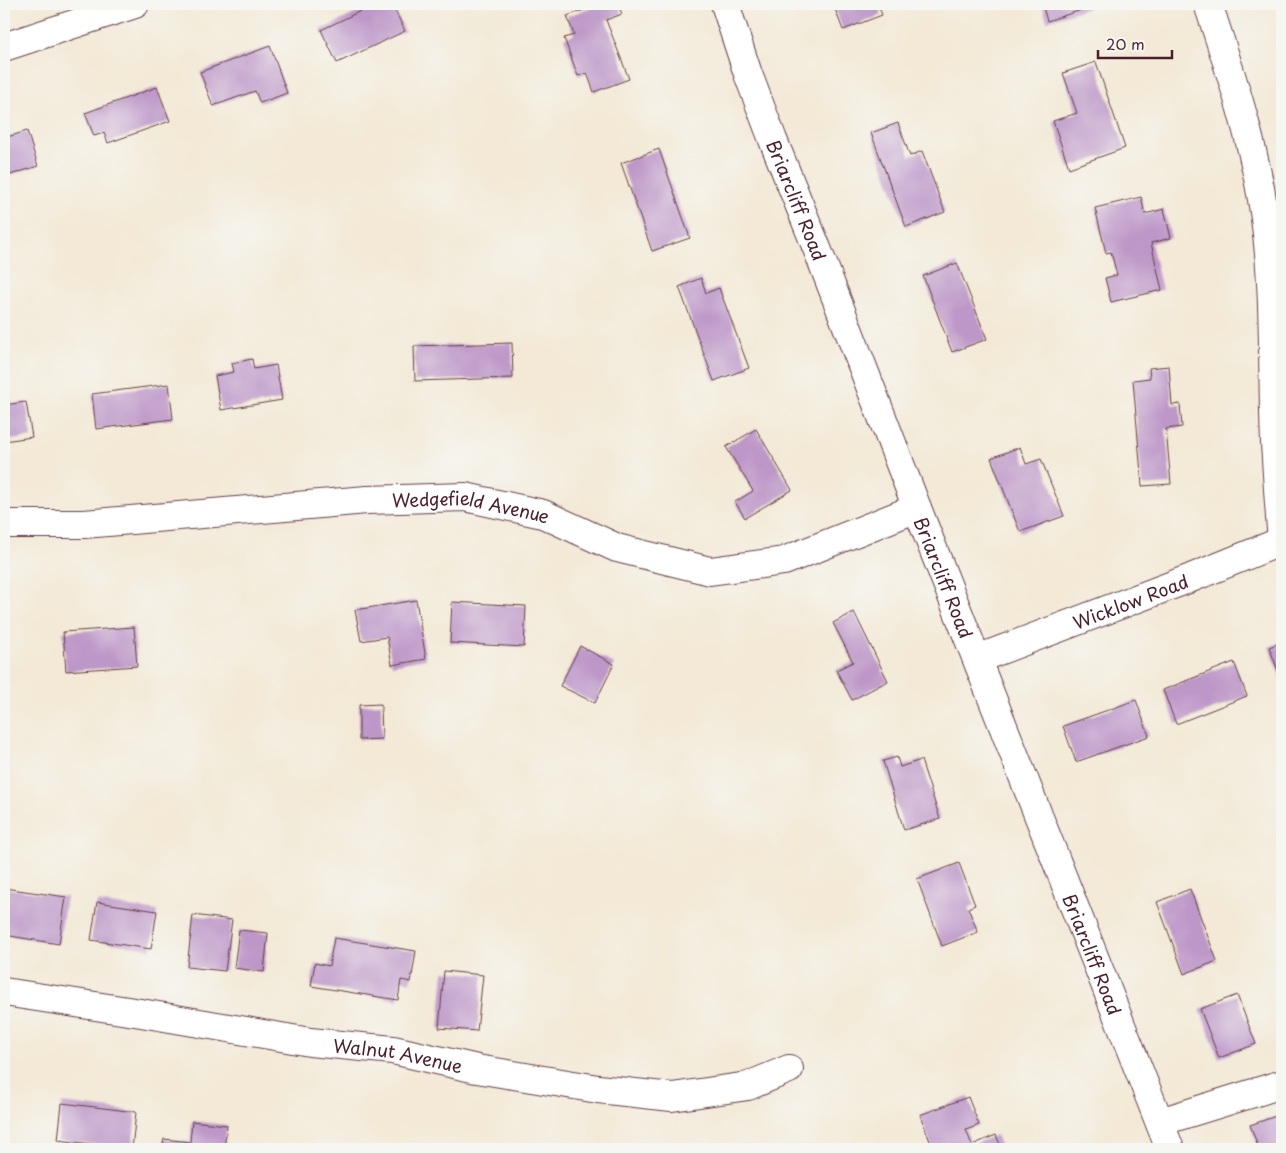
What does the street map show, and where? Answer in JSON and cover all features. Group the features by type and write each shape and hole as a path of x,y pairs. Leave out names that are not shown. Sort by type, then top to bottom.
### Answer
{"street":[{"path":"4,47 135,4"},
{"name":"Briarcliff Road","path":"725,4 748,74 1170,1149"},
{"path":"1208,4 1254,155 1267,234 1273,314 1275,442 1282,541"},
{"name":"Wedgefield Avenue","path":"4,524 84,524 367,500 465,497 542,514 617,548 710,571 784,561 917,508"},
{"name":"Wicklow Road","path":"977,659 1191,578 1282,541"},
{"name":"Walnut Avenue","path":"4,992 310,1042 393,1050 477,1069 598,1088 672,1097 748,1086 789,1069"},
{"path":"1160,1122 1282,1084"}],"building":[{"path":"375,4 392,4 405,31 337,63 321,30"},
{"path":"601,4 618,4 622,14 606,20 629,79 594,92 587,73 578,76 564,38 574,35 567,16"},
{"path":"833,4 878,4 882,15 843,30"},
{"path":"1042,4 1087,4 1088,8 1047,21"},
{"path":"270,46 287,93 260,103 255,91 213,106 200,72"},
{"path":"1096,62 1125,148 1069,168 1053,121 1077,113 1063,73"},
{"path":"157,87 170,121 108,143 104,133 94,136 85,113"},
{"path":"898,123 910,156 922,151 945,212 906,227 871,133"},
{"path":"27,131 38,166 4,177 4,138"},
{"path":"659,149 690,238 652,251 621,163"},
{"path":"1141,197 1145,214 1164,209 1171,238 1151,243 1162,290 1111,302 1105,278 1117,275 1111,252 1106,253 1095,208"},
{"path":"957,263 987,339 952,352 923,276"},
{"path":"701,278 706,293 719,288 749,368 714,381 679,287"},
{"path":"512,343 513,378 415,381 414,346"},
{"path":"252,359 254,369 276,365 282,400 221,410 215,376 234,372 232,363"},
{"path":"1169,366 1172,405 1180,404 1182,427 1166,429 1171,484 1142,486 1133,380 1150,378 1149,368"},
{"path":"169,384 173,419 96,429 92,394"},
{"path":"26,402 32,437 4,441 4,405"},
{"path":"756,429 792,490 745,518 735,502 753,491 726,447"},
{"path":"1020,447 1026,464 1041,459 1064,516 1020,532 991,458"},
{"path":"416,600 426,659 392,665 387,637 361,641 355,610"},
{"path":"452,602 526,606 524,647 450,643"},
{"path":"854,612 888,681 852,700 836,670 853,662 833,623"},
{"path":"134,627 137,666 66,671 63,632"},
{"path":"1282,642 1282,681 1269,647"},
{"path":"580,646 614,664 595,703 560,686"},
{"path":"1234,662 1247,696 1176,724 1163,690"},
{"path":"1136,700 1149,736 1076,762 1063,726"},
{"path":"381,704 382,739 359,740 359,705"},
{"path":"897,757 900,767 921,760 940,819 904,830 883,761"},
{"path":"959,863 975,905 968,908 978,932 942,946 917,879"},
{"path":"4,888 66,897 59,944 4,935"},
{"path":"1190,889 1217,961 1184,974 1157,902"},
{"path":"97,902 157,911 151,949 91,940"},
{"path":"193,915 232,920 225,971 187,967"},
{"path":"239,930 268,933 264,972 234,968"},
{"path":"334,938 416,951 411,982 401,980 398,1000 311,986 315,963 329,966"},
{"path":"444,971 483,975 477,1031 439,1028"},
{"path":"1237,995 1256,1044 1219,1058 1200,1009"},
{"path":"968,1097 979,1125 966,1130 972,1145 996,1135 1002,1149 933,1149 920,1115"},
{"path":"62,1103 136,1112 132,1149 58,1140"},
{"path":"1282,1114 1282,1149 1259,1149 1250,1125"},
{"path":"192,1121 227,1125 224,1149 162,1149 164,1139 190,1142"}]}
